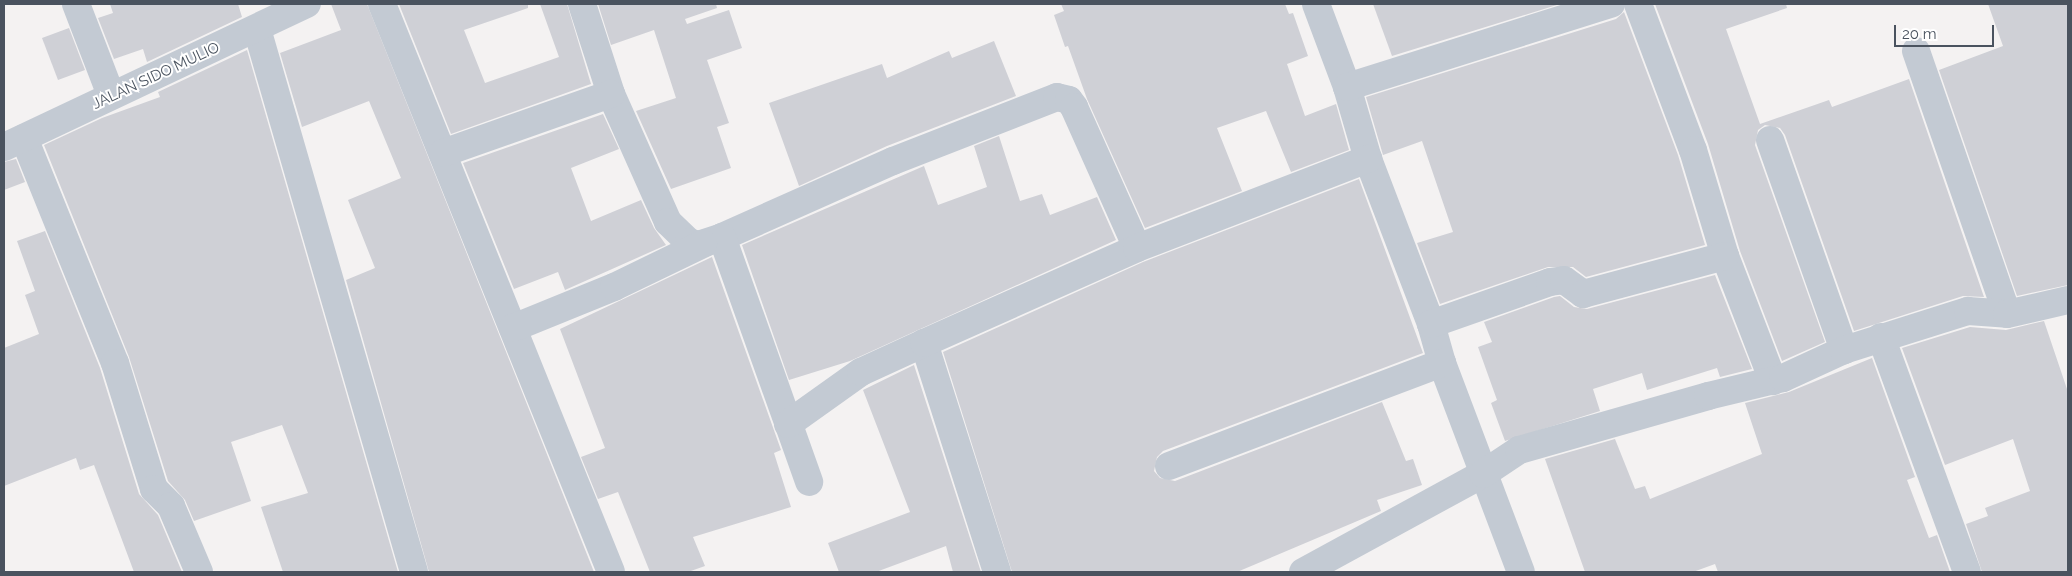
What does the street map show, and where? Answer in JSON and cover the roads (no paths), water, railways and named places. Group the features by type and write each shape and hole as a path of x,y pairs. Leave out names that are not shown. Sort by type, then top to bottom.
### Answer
{"street":[{"path":"76,4 111,95"},
{"name":"JALAN SIDO MULIO","path":"14,142 111,95 257,29 306,4"},
{"path":"382,4 611,572"},
{"path":"582,4 611,94 668,222 689,242 713,241"},
{"path":"1316,4 1347,87 1368,159 1431,324 1442,362 1521,572"},
{"path":"1347,87 1612,4"},
{"path":"1638,4 1693,150 1725,256 1773,381"},
{"path":"257,29 414,572"},
{"path":"1916,51 2008,314"},
{"path":"443,153 611,94"},
{"path":"513,328 614,287 893,161 1057,98 1069,100 1074,106 1137,248"},
{"path":"1770,140 1844,350"},
{"path":"14,142 115,363 154,488 171,506 199,572"},
{"path":"788,424 861,372 924,343 1137,248 1368,159"},
{"path":"713,241 788,424 809,482"},
{"path":"1431,324 1550,282 1564,280 1583,294 1725,256"},
{"path":"1303,572 1483,474 1519,450 1708,396 1773,381 1844,350 1882,336 1968,311 2008,314 2068,300"},
{"path":"1882,336 1966,572"},
{"path":"924,343 998,572"},
{"path":"1169,466 1442,362"}]}
